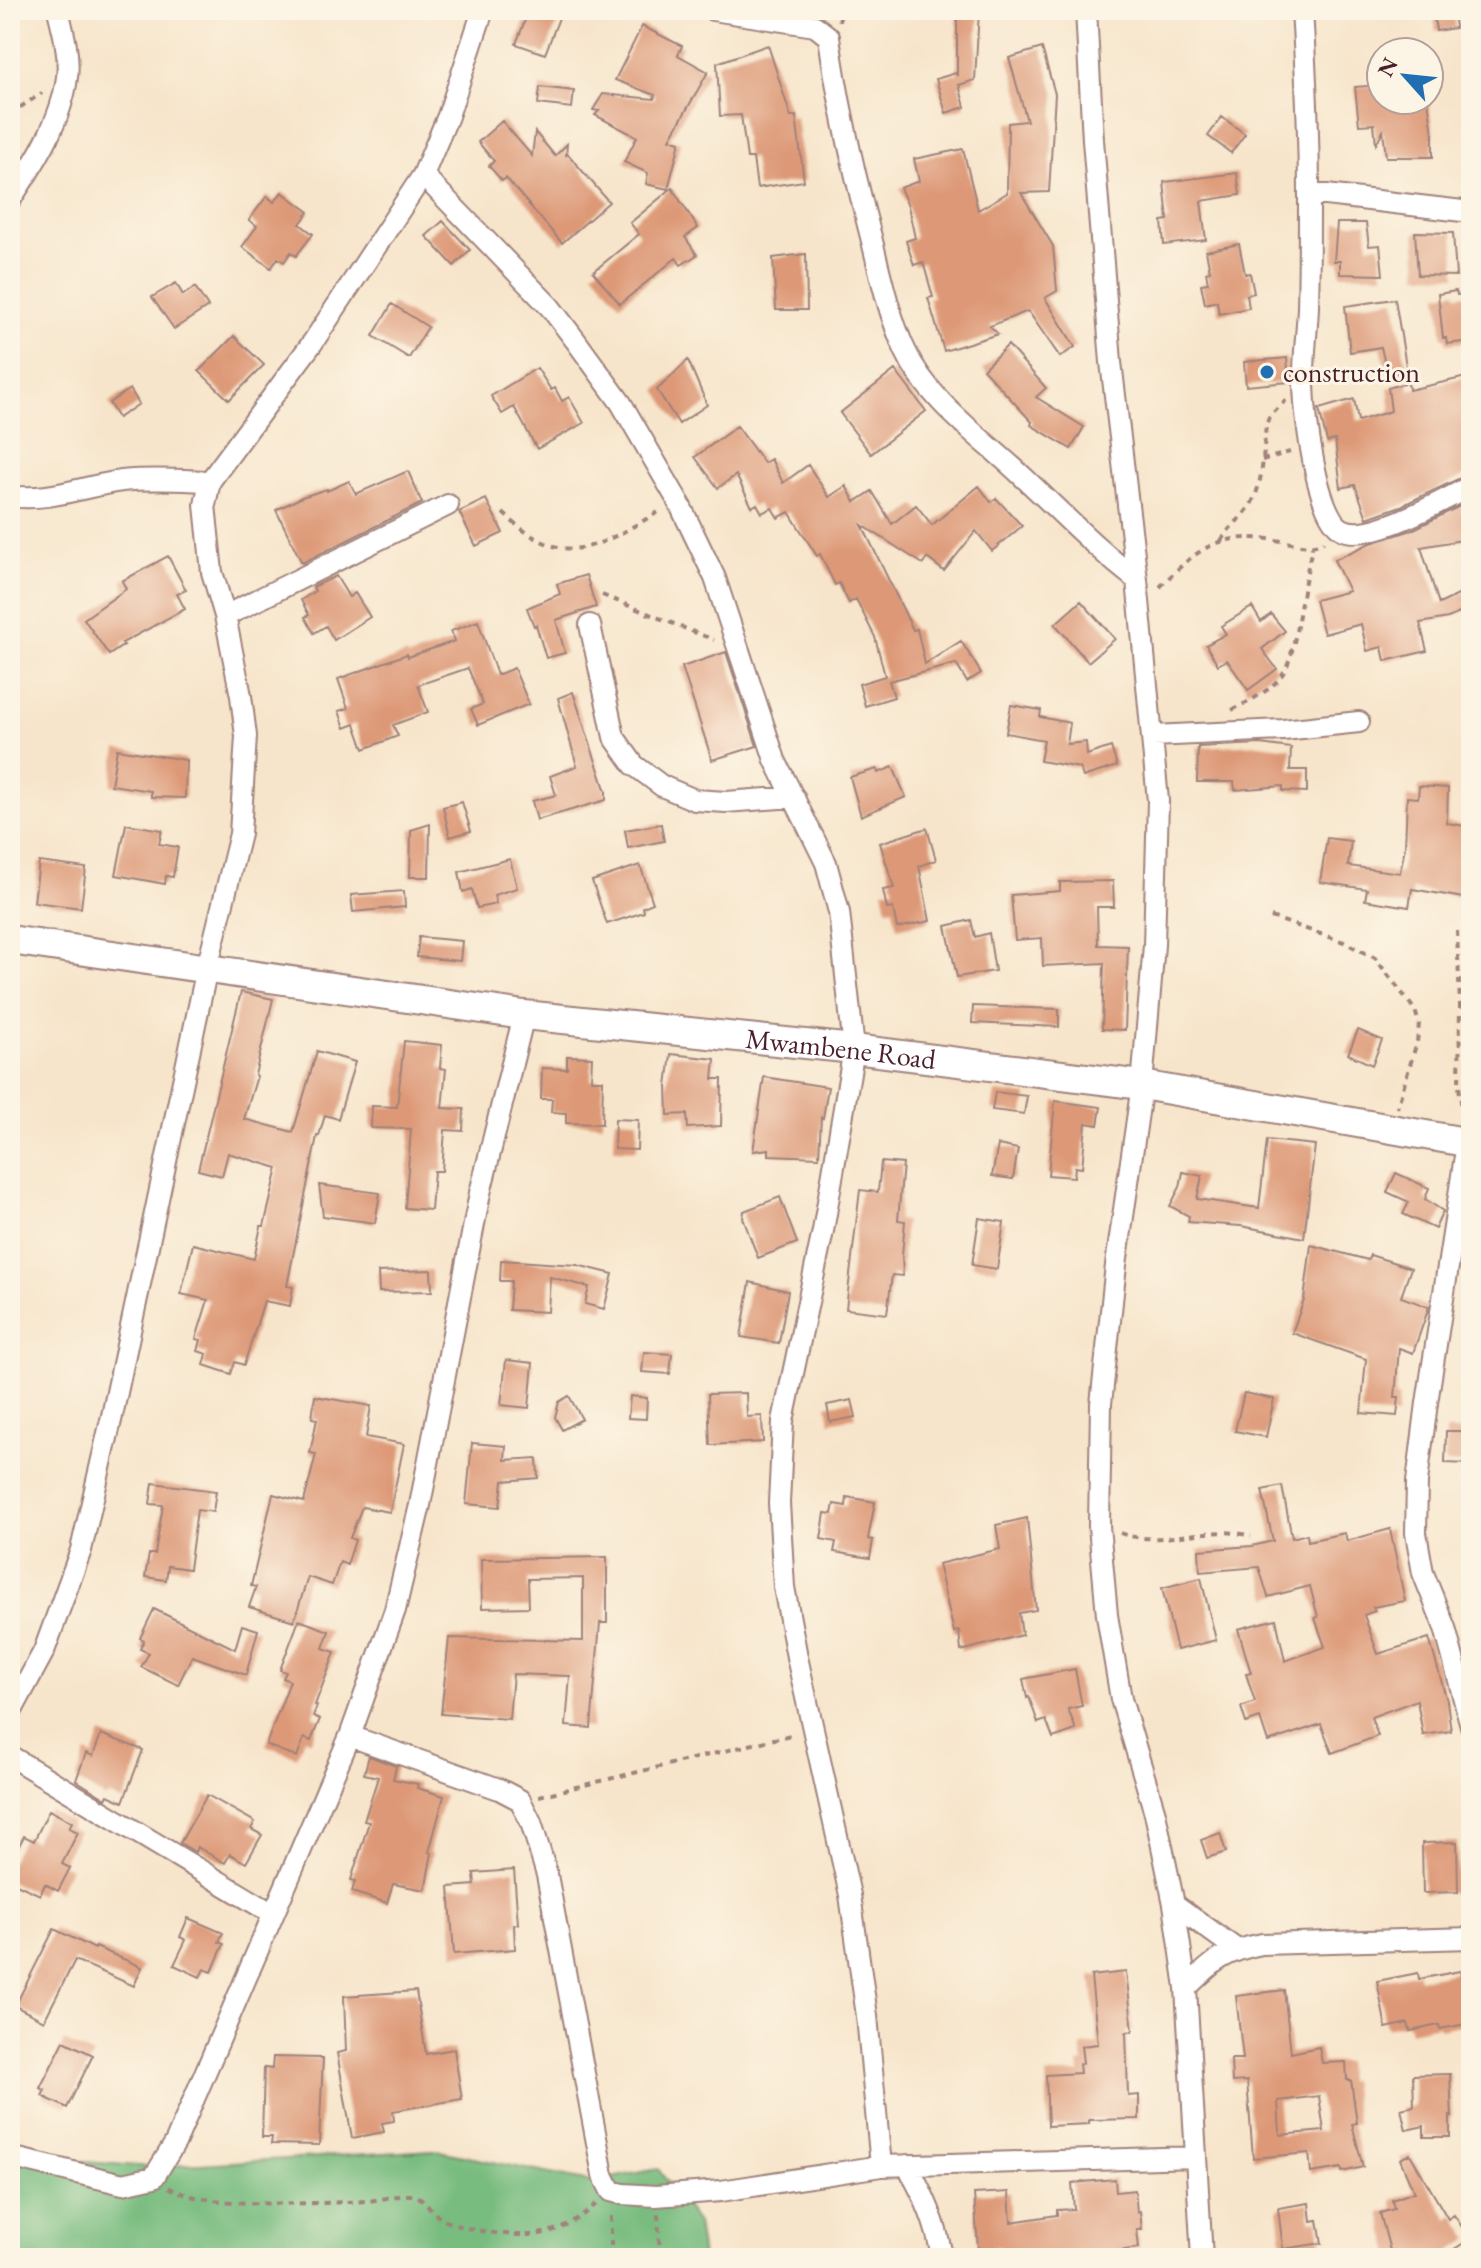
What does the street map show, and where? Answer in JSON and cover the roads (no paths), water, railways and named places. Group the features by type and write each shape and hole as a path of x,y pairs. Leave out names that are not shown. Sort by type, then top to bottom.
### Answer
{"street":[{"path":"10,200 33,166 56,117 68,76 64,32 58,10"},
{"path":"10,1714 44,1651 81,1550 207,968 240,834 246,736 225,616 212,572 205,505 210,481 313,342 423,175 448,116 483,10"},
{"path":"713,10 803,24 823,30 829,37 837,97 852,162 882,283 905,351 923,380 958,417 1107,557 1137,580"},
{"path":"1086,10 1111,362 1137,580 1158,801 1157,874 1142,1085 1116,1265 1101,1404 1099,1526 1107,1615 1121,1699 1155,1813 1174,1904 1186,1988 1202,2258"},
{"path":"1302,10 1309,193 1304,385 1310,446 1324,503 1332,521 1344,531 1360,533 1396,522 1471,486"},
{"path":"423,175 550,307 621,403 678,501 715,578 770,748 826,863 839,912 854,1049 826,1216 783,1421 779,1503 784,1587 850,1895 867,2016 881,2166"},
{"path":"1309,193 1471,212"},
{"path":"10,496 42,498 121,481 210,481"},
{"path":"225,616 448,505"},
{"path":"590,625 614,737 634,765 662,786 695,800 726,802 794,797"},
{"path":"1153,736 1283,730 1359,722"},
{"name":"Mwambene Road","path":"10,940 524,1015 854,1049 1142,1085 1469,1143"},
{"path":"10,2157 123,2184 154,2177 175,2143 350,1736 395,1610 420,1505 480,1193 524,1015"},
{"path":"1469,1143 1427,1403 1417,1482 1416,1533 1423,1573 1445,1628 1471,1726"},
{"path":"350,1736 499,1789 520,1800 531,1822 547,1875 608,2193 656,2196 721,2191 881,2166 1196,2157"},
{"path":"10,1756 273,1914"},
{"path":"1174,1904 1236,1949"},
{"path":"1186,1988 1207,1968 1236,1949 1262,1944 1471,1938"},
{"path":"907,2165 925,2197 939,2238 942,2258"}],"place":[{"name":"construction","path":"1267,372"}]}
